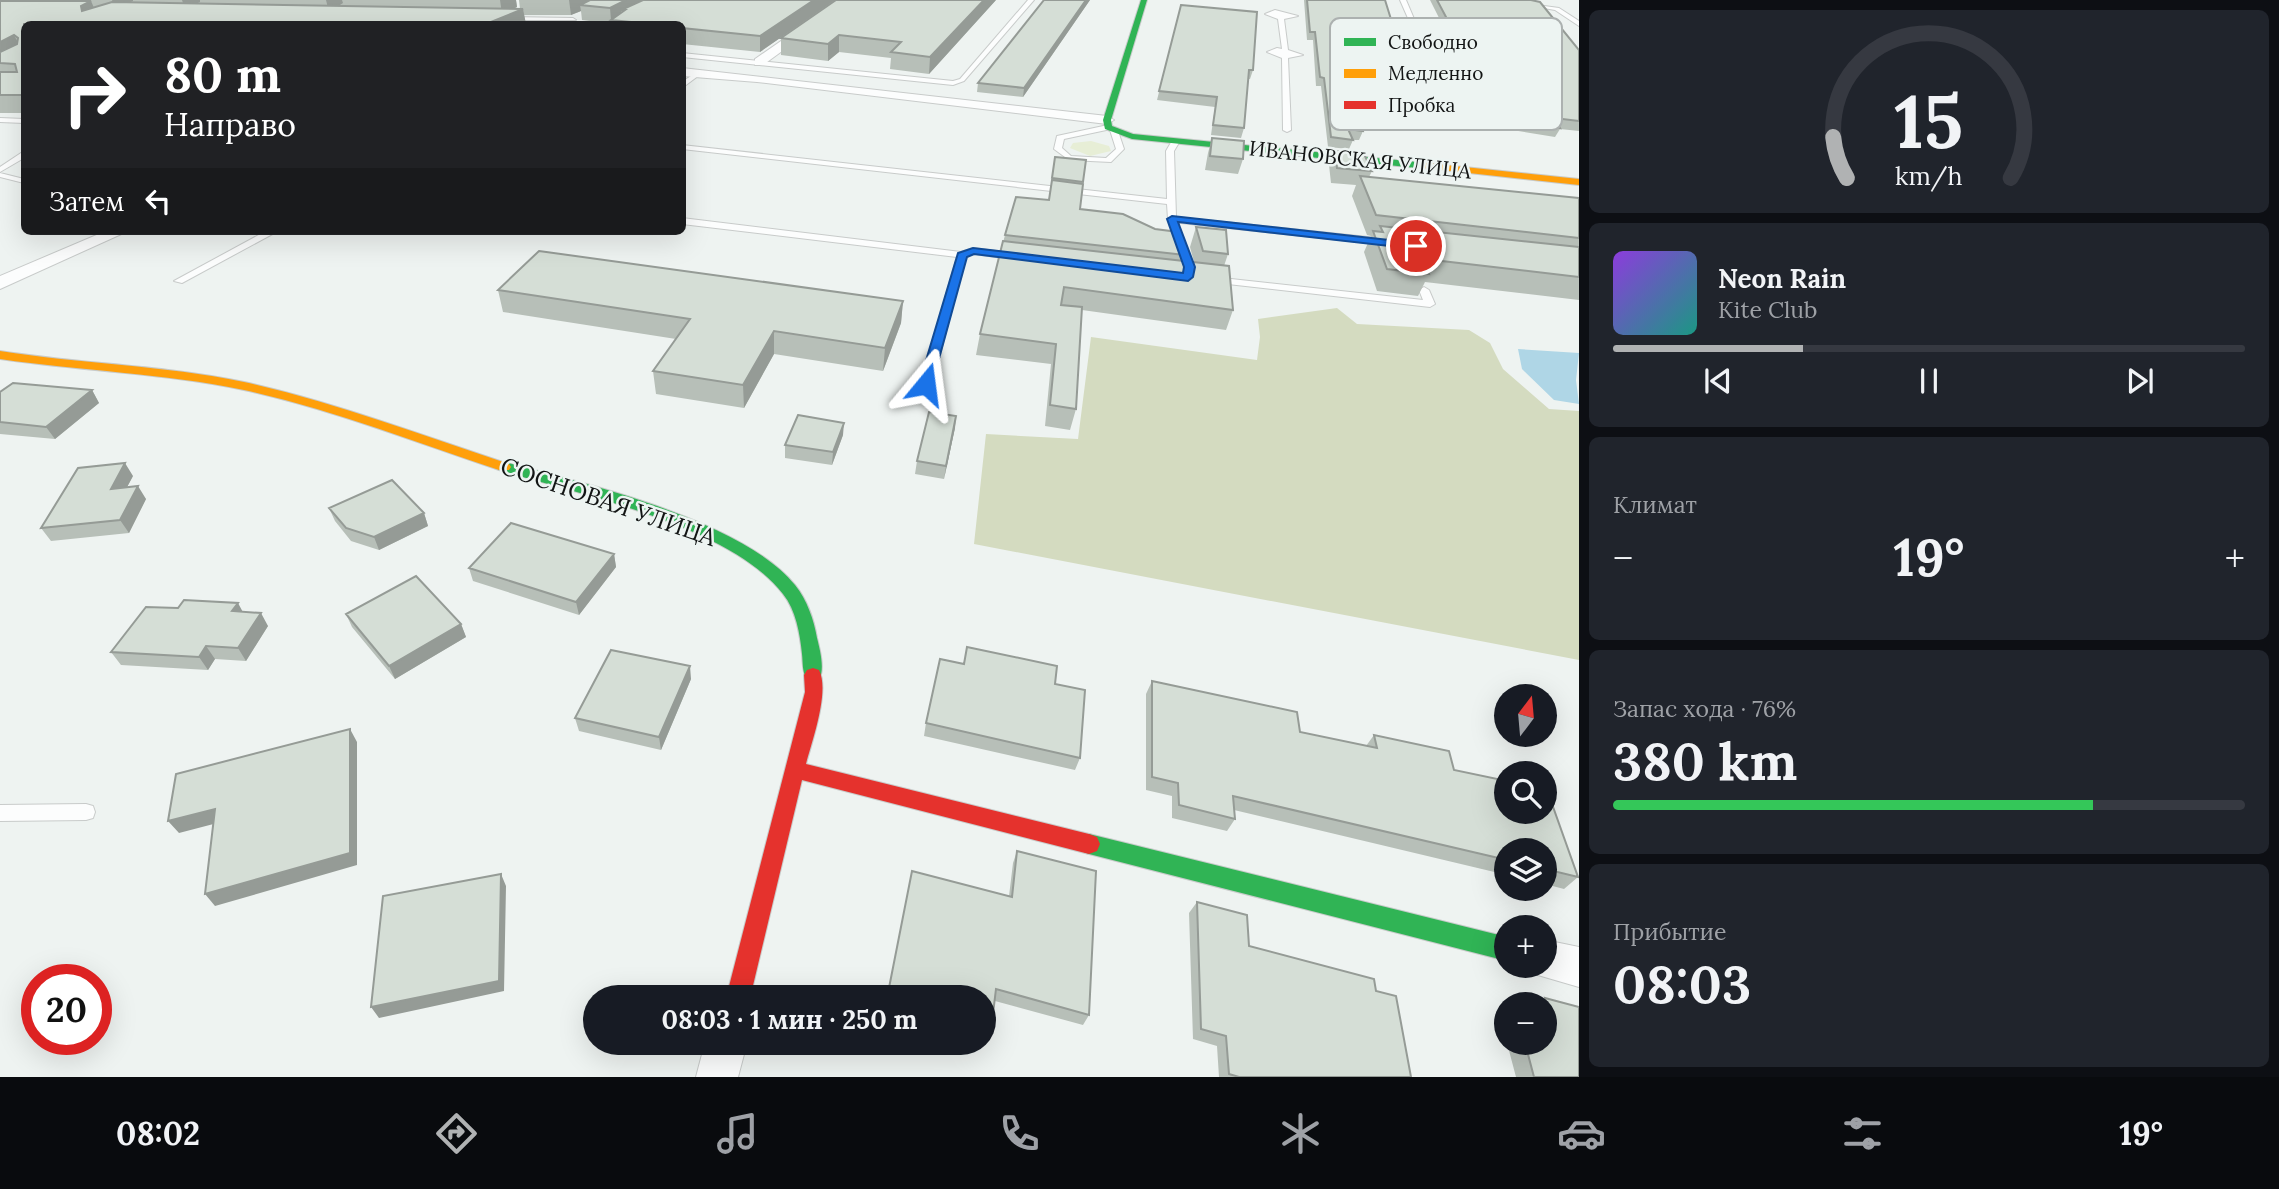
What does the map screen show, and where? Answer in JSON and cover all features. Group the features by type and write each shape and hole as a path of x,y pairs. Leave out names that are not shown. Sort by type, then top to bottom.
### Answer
{"street":[{"path":"759,62 847,0"},
{"path":"1110,126 1144,0"},
{"name":"ИВАНОВСКАЯ УЛИЦА","path":"686,79 699,73 1110,126 1132,136 1579,182"},
{"path":"0,284 111,235"},
{"name":"СОСНОВАЯ УЛИЦА","path":"0,355 45,363 207,379 294,400 712,534 744,551 781,578 803,608 812,643 814,692 741,985"},
{"path":"796,770 1494,946"},
{"path":"1557,962 1579,967"},
{"path":"717,1077 723,1055"}],"lane":[{"path":"686,55 958,82 1031,0"},
{"path":"1282,0 1287,130"},
{"path":"1403,0 1411,18"},
{"path":"1502,0 1558,9 1579,24"},
{"path":"525,9 502,19 576,18 570,21"},
{"path":"0,120 21,121"},
{"path":"1110,126 1119,149 1108,160 1069,158 1058,149 1060,138 1110,126"},
{"path":"1176,141 1170,151 1172,219 1176,231"},
{"path":"686,147 1171,202"},
{"path":"0,170 21,158"},
{"path":"0,175 21,180"},
{"path":"1172,219 1402,244"},
{"path":"686,221 962,255 973,251 1027,258"},
{"path":"179,281 265,235"},
{"path":"926,384 962,255"},
{"path":"1201,279 1430,304 1424,290"},
{"path":"0,813 86,812"}],"green space":[{"path":"1091,141 1109,146 1111,151 1090,156 1070,148 1073,143"},
{"path":"1337,308 1357,324 1469,330 1490,343 1503,369 1549,409 1579,411 1579,660 974,544 986,434 1078,439 1091,337 1257,360 1260,337 1258,319"}],"water":[{"path":"1518,349 1579,353 1576,380 1579,404 1554,400 1522,369"}],"building":[{"path":"590,0 626,0 610,8 580,5"},
{"path":"643,0 814,0 760,36 686,28 686,21 611,20 625,10 621,10"},
{"path":"836,0 984,0 930,57 891,52 901,42 839,35 828,44 781,38"},
{"path":"1044,0 1086,0 1024,88 978,83"},
{"path":"1307,0 1385,0 1391,18 1330,18 1330,129 1315,32 1310,32"},
{"path":"1437,0 1531,0 1540,2 1553,18 1447,18"},
{"path":"0,1 91,1 81,6 82,11 112,2 523,9 493,21 21,21 21,95 0,95 0,72 17,72 15,64 0,63 0,52 17,44 18,38 14,35 0,42"},
{"path":"1181,5 1257,12 1253,70 1249,70 1244,128 1213,125 1217,97 1159,91"},
{"path":"1562,29 1579,50 1579,121 1562,119"},
{"path":"1330,130 1348,130 1353,140 1331,137"},
{"path":"1212,138 1244,141 1243,159 1210,156"},
{"path":"1335,151 1364,154 1372,171 1337,168"},
{"path":"1055,157 1086,160 1083,182 1052,178"},
{"path":"1360,176 1579,198 1579,238 1376,215"},
{"path":"1052,180 1083,184 1080,209 1123,214 1155,229 1178,232 1185,255 1005,235 1016,197 1049,200"},
{"path":"1380,226 1579,247 1579,277 1424,259 1429,274 1387,269 1373,231 1383,232"},
{"path":"1196,227 1226,230 1228,254 1203,251"},
{"path":"1003,241 1229,266 1233,310 1064,287 1061,305 1082,307 1076,409 1050,405 1056,344 980,334"},
{"path":"539,251 903,301 885,348 774,331 743,385 653,371 690,319 498,290"},
{"path":"13,383 92,390 46,427 0,422 0,392"},
{"path":"929,412 956,416 946,466 917,461"},
{"path":"798,415 844,423 833,452 785,445"},
{"path":"125,463 111,489 138,486 120,520 41,528 78,468"},
{"path":"392,480 424,513 374,537 346,528 329,508"},
{"path":"511,523 614,554 576,602 469,568"},
{"path":"416,576 461,624 389,666 346,614"},
{"path":"184,600 238,603 232,611 261,613 238,648 206,646 199,657 111,652 146,607 178,608"},
{"path":"967,647 1057,666 1055,684 1085,690 1080,758 926,723 940,659 964,664"},
{"path":"611,650 690,666 659,737 575,718"},
{"path":"1152,681 1297,712 1300,732 1377,748 1374,735 1449,751 1454,770 1494,778 1494,824 1557,824 1557,818 1578,877 1557,872 1557,838 1494,838 1494,857 1233,796 1235,819 1179,805 1178,783 1152,777"},
{"path":"350,729 350,853 205,894 215,809 168,821 176,774"},
{"path":"1017,851 1096,871 1089,1015 996,989 996,985 890,985 912,871 1012,897"},
{"path":"501,874 499,981 371,1007 383,896"},
{"path":"1197,902 1247,915 1249,946 1374,979 1376,991 1396,996 1411,1077 1239,1077 1229,1074 1226,1036 1201,1029"},
{"path":"1557,1001 1579,1007 1579,1077 1534,1077 1528,1055 1557,1055"}],"traffic: fast":[{"path":"1144,0 1107,120 1108,127 1132,136 1417,165"},
{"path":"504,467 657,513 736,547 767,567 789,589 800,609 809,642 813,675"},
{"path":"1089,844 1494,946"}],"traffic: slow":[{"path":"1417,165 1579,182"},
{"path":"0,355 181,375 245,386 320,406 504,467"}],"traffic: jam":[{"path":"741,985 814,692 813,675"},
{"path":"796,770 1089,844"}],"route":[{"path":"926,384 962,255 973,251 1188,277 1189,267 1172,219 1416,246"}]}
